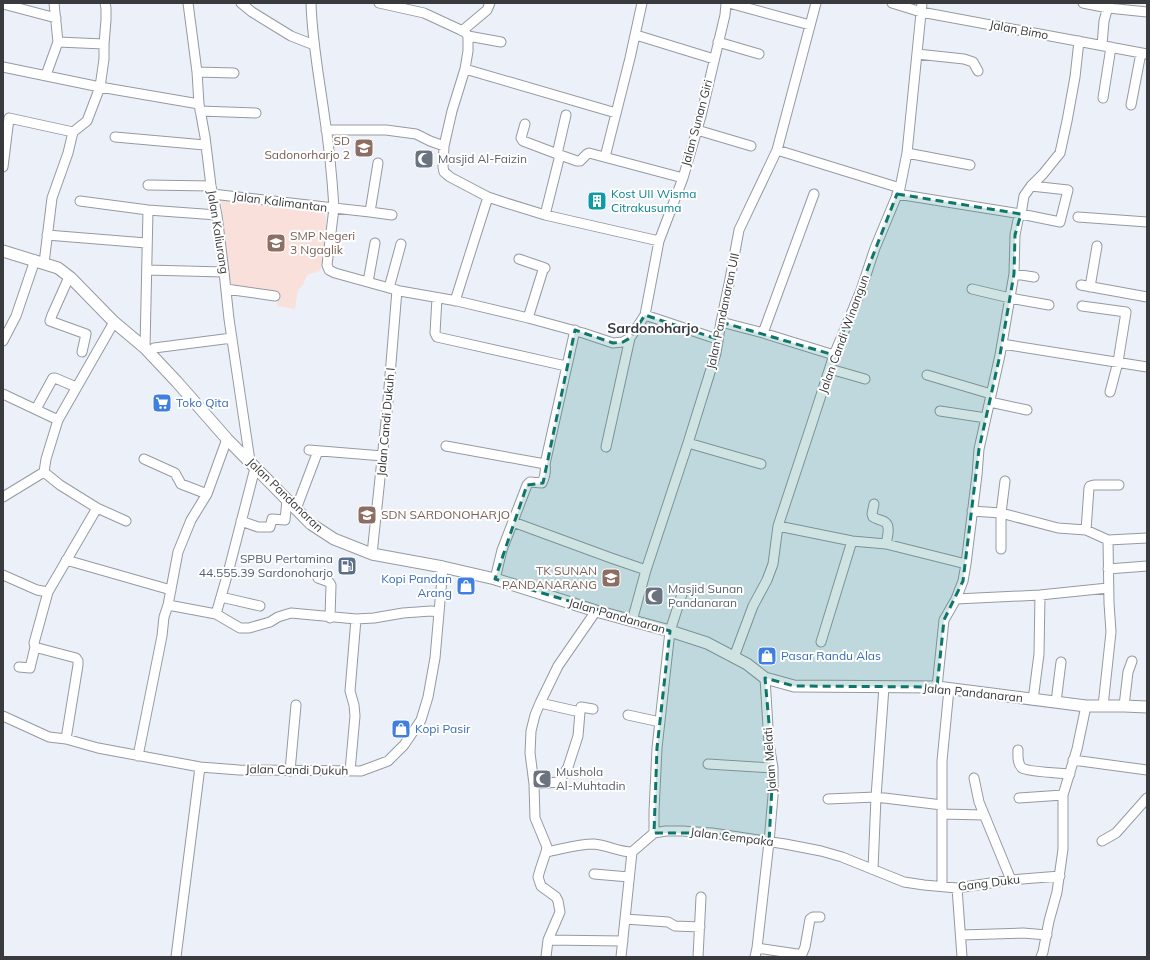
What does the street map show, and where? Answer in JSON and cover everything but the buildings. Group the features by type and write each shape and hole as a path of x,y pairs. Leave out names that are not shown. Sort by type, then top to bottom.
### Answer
{"main road":[{"name":"Jalan Pandanaran","path":"3,251 58,268 69,277 114,322 150,348 177,382 252,465 311,524 334,539 372,554 443,567 494,579 596,611 670,631 707,643 747,664 765,678 794,686 938,688 1086,706 1147,707"}],"street":[{"path":"46,75 58,42 54,3"},
{"path":"3,342 39,262 47,235 52,198 68,153 73,132 87,121 100,87 104,59 106,20 105,3"},
{"name":"Jalan Kaliurang","path":"188,3 200,108 224,272 240,404 252,465"},
{"path":"241,3 252,12 291,36 314,45"},
{"name":"Jalan Kalimantan","path":"148,185 211,190 334,208 331,165 314,45 311,3"},
{"path":"379,3 424,13 465,33 501,42"},
{"path":"465,33 487,10 490,3"},
{"path":"605,157 636,35 642,3"},
{"name":"Jalan Sunan Giri","path":"645,315 659,241 682,178 697,130 725,15 726,3"},
{"path":"729,3 810,25"},
{"name":"Jalan Pandanaran UII","path":"632,620 646,570 716,353 739,230 777,150 816,3"},
{"name":"Jalan Bimo","path":"892,3 921,7 1079,41 1144,53"},
{"path":"1083,3 1108,5 1147,12"},
{"path":"3,4 56,18"},
{"path":"1103,98 1106,46 1104,21 1108,5"},
{"name":"Jalan Candi Winangun","path":"734,657 753,606 767,580 773,564 778,526 834,355 861,290 898,191 906,152 921,7"},
{"path":"465,33 468,51 465,69 452,111 444,146 444,172 450,177 488,197 545,214 659,241"},
{"path":"636,35 714,58"},
{"path":"938,688 944,620 964,581 979,448 1000,355 1010,298 1014,274 1015,235 1018,220 1021,214 1024,196 1030,186 1043,174 1060,153 1068,121 1079,41"},
{"path":"58,42 104,44"},
{"path":"718,42 759,54"},
{"path":"1132,105 1144,53"},
{"path":"917,54 964,58 973,62 978,71"},
{"path":"3,67 200,108 256,113"},
{"path":"465,69 616,113"},
{"path":"197,72 234,73"},
{"path":"545,214 559,154 566,115"},
{"path":"3,167 9,118 73,132"},
{"path":"524,124 521,138 523,141 577,161 580,161 589,153 682,178"},
{"path":"326,130 386,130 416,134 444,146"},
{"path":"697,130 751,146"},
{"path":"115,137 205,145"},
{"path":"777,150 898,191 1060,222 1068,190 1030,186"},
{"path":"906,152 970,165"},
{"path":"370,212 378,163"},
{"path":"763,333 814,194"},
{"path":"455,301 488,197"},
{"path":"80,201 148,210 216,215"},
{"path":"392,216 334,208 327,265 329,270 393,289 455,301 575,330 614,343 622,342 630,338"},
{"path":"148,210 146,243 150,348 232,338"},
{"path":"1078,217 1147,222"},
{"path":"47,235 146,243"},
{"path":"368,282 375,243"},
{"name":"Jalan Candi Dukuh I","path":"372,554 393,348 393,289 400,244"},
{"path":"1097,246 1085,286 1147,297"},
{"path":"519,259 545,268 543,270 528,318"},
{"path":"147,270 224,272"},
{"path":"1014,274 1034,277"},
{"path":"69,277 50,321 86,334 82,352"},
{"path":"226,289 275,296"},
{"path":"972,289 1049,305"},
{"path":"437,298 435,333 437,337 566,366"},
{"path":"1082,306 1126,312 1118,362 1110,392"},
{"path":"606,447 630,338 645,315 718,339"},
{"path":"44,472 46,458 58,420 114,322"},
{"path":"721,322 763,333 834,355"},
{"path":"494,579 502,550 527,485 530,482 542,483 544,479 546,468 545,464 575,330"},
{"path":"1002,344 1147,367"},
{"path":"830,369 865,379"},
{"path":"927,376 1027,410"},
{"path":"36,409 52,378 76,387"},
{"path":"3,394 58,420"},
{"path":"940,411 986,418"},
{"path":"138,756 162,636 164,616 168,605 178,552 191,520 207,494 227,439"},
{"path":"688,443 761,464"},
{"path":"446,446 545,464"},
{"path":"309,450 383,456"},
{"path":"296,509 318,451"},
{"path":"144,459 175,473 181,484 207,494"},
{"path":"216,614 241,522 252,465"},
{"path":"3,497 44,472"},
{"path":"44,472 60,485 97,508 126,521"},
{"path":"1001,549 1005,481"},
{"path":"1086,530 1090,486 1119,485"},
{"path":"241,522 270,527 272,519 285,520 287,500"},
{"path":"874,504 872,517 886,522 888,525 886,544"},
{"path":"20,667 30,668 35,647 34,643 48,592 97,508"},
{"path":"972,511 1002,514 1058,528 1086,530 1108,540 1147,538"},
{"path":"513,522 646,570"},
{"path":"778,526 852,541 886,544 966,564"},
{"path":"1103,706 1111,632 1108,588 1108,540"},
{"path":"821,642 852,541"},
{"path":"66,560 171,590"},
{"path":"1108,569 1147,566"},
{"name":"Jalan Candi Dukuh","path":"3,716 50,737 66,739 98,748 138,756 200,767 239,770 361,771 388,761 404,745 421,720 428,697 435,658 443,567"},
{"path":"3,575 37,590 48,592"},
{"path":"318,578 330,582 331,585 330,618"},
{"path":"956,599 1040,595 1108,588"},
{"path":"546,852 594,844 632,852 654,834 660,722 670,631 683,591"},
{"path":"1033,700 1039,654 1040,595"},
{"path":"221,597 260,606"},
{"path":"168,605 216,614 240,628 249,628 270,622 278,617 291,613 330,618 356,619 374,618 403,612 438,612"},
{"path":"546,957 548,940 560,912 556,897 541,886 538,877 547,847 535,818 534,784 530,753 531,731 535,715 558,666 596,611"},
{"path":"350,771 355,710 350,691 356,619"},
{"path":"35,647 76,658 78,661 66,739"},
{"path":"1124,706 1128,672 1132,661"},
{"path":"1056,702 1061,662"},
{"name":"Jalan Melati","path":"755,957 773,796 773,768 769,744 765,678"},
{"path":"873,869 876,797 884,687"},
{"path":"942,886 942,761 949,689"},
{"path":"540,703 580,712"},
{"path":"290,771 296,705"},
{"path":"1041,957 1057,892 1064,849 1063,795 1077,749 1086,706"},
{"path":"534,784 559,782 567,770 578,736 581,707 593,709"},
{"path":"628,715 660,722"},
{"path":"1018,750 1018,761 1022,768 1070,774"},
{"path":"1073,760 1147,770"},
{"path":"708,764 773,768"},
{"path":"176,957 200,767"},
{"path":"974,778 979,802 1011,880"},
{"path":"1019,798 1063,795"},
{"path":"828,799 876,797 942,810 984,815"},
{"path":"1102,841 1116,833 1147,798"},
{"name":"Jalan Cempaka","path":"654,834 666,831 712,833 785,844 821,851 873,869"},
{"path":"621,957 632,852"},
{"name":"Gang Duku","path":"873,869 904,882 957,888 1011,880 1060,876"},
{"path":"594,874 629,877"},
{"path":"957,888 962,957"},
{"path":"698,957 701,897"},
{"path":"757,948 802,954 805,947 810,919 813,917 820,918"},
{"path":"625,919 668,922 675,926 700,927"},
{"path":"961,935 1023,933 1047,935"},
{"path":"548,940 623,941"}],"highlighted area":[{"path":"897,194 1021,214 1015,235 1014,274 1000,355 979,449 963,581 944,620 937,687 794,686 765,678 773,768 769,842 712,833 654,833 657,748 670,631 495,579 527,485 543,483 575,330 613,343 623,342 630,338 645,315 717,339 721,322 834,355"}],"shaded area":[{"name":"SMP Negeri 3 Ngaglik","path":"221,198 323,210 326,218 326,230 324,255 320,271 307,275 303,285 298,290 295,309 277,306 278,295 231,288"}],"place":[{"name":"SD Sadonorharjo 2","path":"364,148"},
{"name":"Masjid Al-Faizin","path":"424,159"},
{"name":"Kost UII Wisma Citrakusuma","path":"597,201"},
{"name":"SMP Negeri 3 Ngaglik","path":"276,243"},
{"name":"Toko Qita","path":"162,403"},
{"name":"SDN SARDONOHARJO","path":"367,515"},
{"name":"SPBU Pertamina 44.555.39 Sardonoharjo","path":"347,566"},
{"name":"TK SUNAN PANDANARANG","path":"611,578"},
{"name":"Kopi Pandan Arang","path":"466,586"},
{"name":"Masjid Sunan Pandanaran","path":"654,596"},
{"name":"Pasar Randu Alas","path":"767,656"},
{"name":"Kopi Pasir","path":"401,729"},
{"name":"Mushola Al-Muhtadin","path":"542,779"}],"district":[{"name":"Sardonoharjo","path":"653,328"}]}
